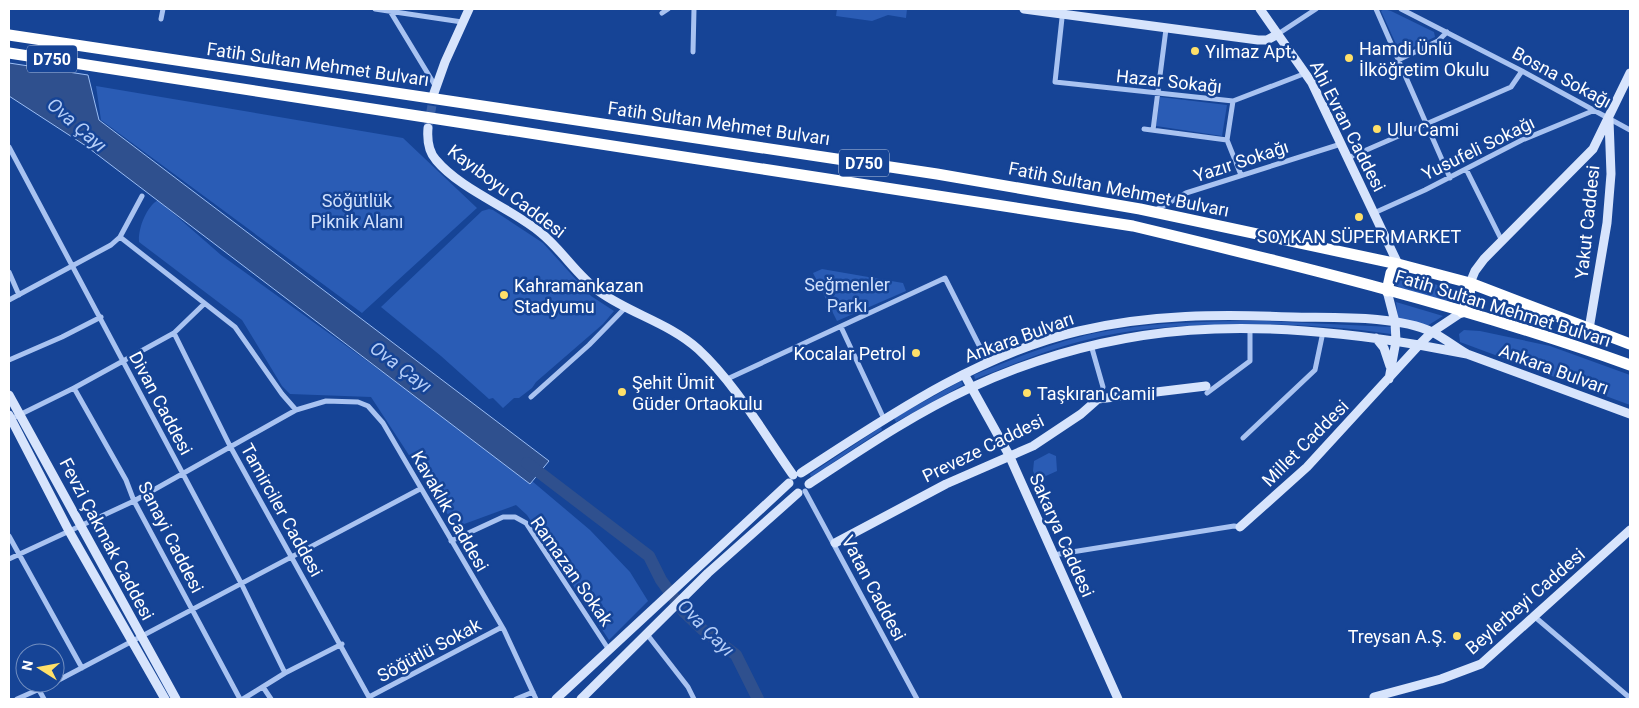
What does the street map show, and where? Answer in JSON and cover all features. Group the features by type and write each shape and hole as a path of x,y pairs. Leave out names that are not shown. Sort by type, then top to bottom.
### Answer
{"highway":[{"name":"Fatih Sultan Mehmet Bulvarı","path":"9,35 937,174 1153,212 1398,264 1470,283 1630,344"},
{"name":"Fatih Sultan Mehmet Bulvarı","path":"9,53 1133,226 1290,263 1535,333 1630,365"},
{"path":"1387,291 1391,273 1398,264"},
{"path":"1462,312 1469,298 1470,283"}],"main road":[{"path":"435,90 469,9"},
{"path":"1024,9 1062,12 1166,29 1258,40 1267,40 1278,34"},
{"name":"Ahi Evran Caddesi","path":"1260,9 1306,74 1398,264"},
{"path":"1470,283 1479,265 1582,162 1600,139 1630,73"},
{"name":"Yakut Caddesi","path":"1589,329 1607,222 1611,174 1609,118"},
{"name":"Kayıboyu Caddesi","path":"428,128 428,144 435,159 441,165 534,228 554,245 592,286 687,340 707,358 726,380 794,477"},
{"path":"1387,291 1395,322 1396,341 1389,380"},
{"path":"1419,345 1432,332 1462,312"},
{"name":"Ankara Bulvarı","path":"610,651 648,613 794,477 884,419 964,374 1062,335 1129,322 1246,316 1395,322 1432,332 1467,354"},
{"name":"Ankara Bulvarı","path":"581,699 708,573 804,489 890,432 970,388 1091,345 1156,332 1250,328 1323,332 1376,338 1467,354 1630,414"},
{"path":"1376,338 1384,348 1391,368"},
{"name":"Millet Caddesi","path":"1240,527 1307,467 1389,380 1419,345"},
{"name":"Sakarya Caddesi","path":"964,374 970,388 1009,455 1118,699"},
{"path":"1098,399 1207,389"},
{"name":"Fevzi Çakmak Caddesi","path":"9,395 176,699"},
{"name":"Preveze Caddesi","path":"834,543 946,484 1038,442 1081,414 1098,399"},
{"name":"Fevzi Çakmak Caddesi","path":"10,418 69,531 165,699"},
{"path":"884,419 890,432"},
{"path":"806,476 804,489 792,490 794,477 806,476"},
{"name":"Beylerbeyi Caddesi","path":"1374,697 1441,679 1476,666 1489,658 1630,530"},
{"path":"556,699 610,651"}],"street":[{"path":"161,19 163,9"},
{"path":"375,9 462,22"},
{"path":"662,13 668,9"},
{"path":"693,52 694,9"},
{"path":"1278,34 1316,9"},
{"path":"1376,9 1450,178"},
{"name":"Bosna Sokağı","path":"1400,9 1522,71 1630,130"},
{"path":"390,11 435,90"},
{"name":"Hazar Sokağı","path":"1062,12 1055,82 1233,101 1306,74"},
{"path":"1153,130 1166,29"},
{"path":"1398,60 1438,41 1447,32"},
{"path":"1348,158 1511,87 1522,71"},
{"path":"1233,101 1227,140 1241,176"},
{"name":"Yusufeli Sokağı","path":"1374,213 1450,178 1522,140 1595,110"},
{"path":"1144,128 1227,140"},
{"name":"Yazır Sokağı","path":"1153,212 1186,193 1341,144"},
{"name":"Divan Caddesi","path":"9,147 242,583 285,673"},
{"path":"1466,169 1502,241"},
{"path":"9,300 74,267 111,245 120,237 142,196"},
{"path":"9,559 134,501 296,410 282,394 235,327 120,237"},
{"path":"9,272 19,295"},
{"path":"726,380 945,278 988,364"},
{"path":"10,418 20,415 74,388 174,333 204,304"},
{"path":"531,397 589,345 626,306"},
{"path":"9,360 62,337 101,317"},
{"path":"840,327 884,419"},
{"path":"1207,389 1250,361 1250,328"},
{"path":"1244,438 1315,370 1323,332"},
{"name":"Tamirciler Caddesi","path":"174,333 230,446 342,644 370,698"},
{"path":"1091,345 1103,387 1098,399"},
{"name":"Sanayi Caddesi","path":"74,388 126,480 134,501 242,699"},
{"name":"Kavaklık Caddesi","path":"296,410 326,401 358,402 368,406 383,423 502,627 536,699"},
{"path":"65,676 293,558 420,489"},
{"name":"Vatan Caddesi","path":"804,489 918,699"},
{"name":"Ramazan Sokak","path":"451,540 503,517 515,517 526,523 610,651"},
{"path":"1053,555 1117,543 1234,526 1240,527"},
{"path":"9,536 82,668"},
{"path":"1535,617 1630,698"},
{"name":"Söğütlü Sokak","path":"370,698 502,627"},
{"path":"646,633 688,687 694,699"},
{"path":"242,699 285,673 342,644"},
{"path":"262,687 271,699"},
{"path":"516,699 533,692"},
{"path":"17,699 32,693"}],"green space":[{"path":"837,9 907,9 906,18 888,15 872,21 836,16"},
{"path":"1384,9 1434,32 1435,37 1400,53 1381,11"},
{"name":"Söğütlük Piknik Alanı","path":"96,86 403,138 477,208 362,313 101,120"},
{"path":"1160,97 1227,105 1222,136 1156,126"},
{"path":"158,200 221,255 526,476 590,530 630,572 648,601 609,640 527,515 516,505 456,527 371,397 290,394 282,386 242,320 139,242 140,231 146,213"},
{"path":"489,209 543,243 591,296 614,311 603,324 536,382 532,388 519,398 514,398 503,408 493,398 489,399 441,356 381,307 482,211"},
{"name":"Seğmenler Parkı","path":"822,269 903,283 906,291 837,321 813,273"},
{"path":"1401,275 1452,289 1456,294 1455,299 1445,301 1400,288 1395,284 1395,281"},
{"path":"1396,302 1443,316 1427,326 1398,318"},
{"path":"1266,321 1392,327 1391,334 1325,327 1281,325 1236,324 1166,327 1102,336 1058,348 975,379 974,375 1049,346 1117,329 1159,324"},
{"path":"1464,330 1480,331 1550,346 1630,375 1630,405 1460,342 1459,334"},
{"path":"961,381 963,385 896,422 894,418"},
{"path":"881,427 882,430 811,477 810,474"},
{"path":"1049,453 1056,456 1057,471 1037,480 1033,471 1034,461"}],"water":[{"path":"9,63 88,75 99,120 549,461 530,484 86,146 9,96"}],"waterway":[{"name":"Ova Çayı","path":"527,463 649,556 661,580 684,612 702,629 736,655 758,699"}],"tunnel":[{"path":"428,128 434,94"}],"place":[{"name":"Yılmaz Apt.","path":"1195,51"},
{"name":"Hamdi Ünlü İlköğretim Okulu","path":"1349,58"},
{"name":"Ulu Cami","path":"1377,129"},
{"name":"SOYKAN SÜPER MARKET","path":"1359,217"},
{"name":"Kahramankazan Stadyumu","path":"504,295"},
{"name":"Kocalar Petrol","path":"916,353"},
{"name":"Şehit Ümit Güder Ortaokulu","path":"622,392"},
{"name":"Taşkıran Camii","path":"1027,393"},
{"name":"Treysan A.Ş.","path":"1457,636"}]}
